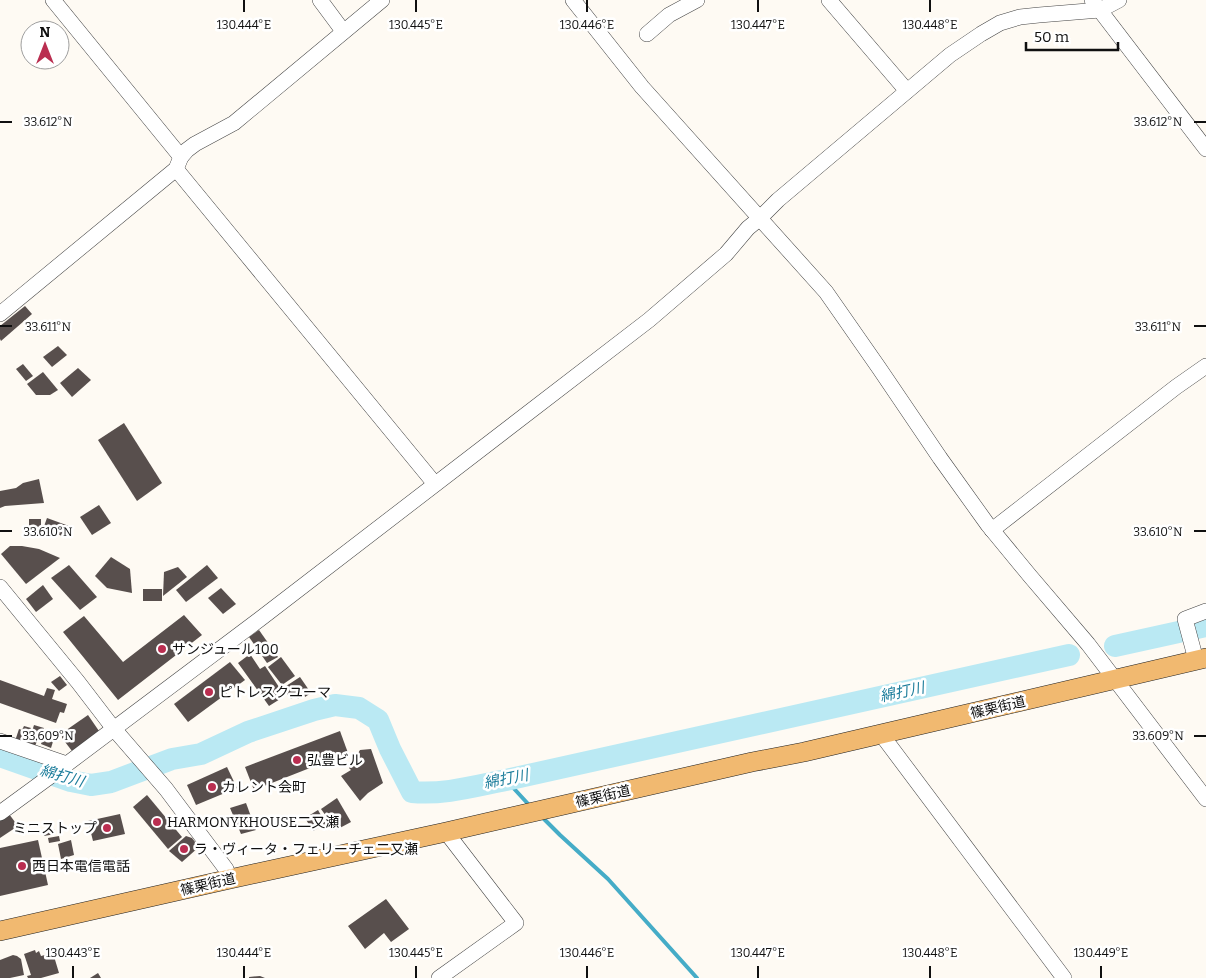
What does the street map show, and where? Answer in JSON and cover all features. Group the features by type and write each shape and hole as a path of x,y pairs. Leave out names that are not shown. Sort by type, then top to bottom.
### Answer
{"main road":[{"name":"篠栗街道","path":"0,930 804,752 1115,680 1198,654"}],"street":[{"path":"53,0 178,163 435,484"},
{"path":"320,0 343,31"},
{"path":"0,314 178,163 196,144 234,123 382,0"},
{"path":"573,0 642,88 826,292 992,530 1088,644 1206,798"},
{"path":"647,34 670,15 697,0"},
{"path":"829,0 907,91"},
{"path":"4,810 260,620 649,320 726,254 748,228 778,200 950,55 1000,23 1119,0"},
{"path":"1096,5 1203,140"},
{"path":"992,530 1176,387 1206,366"},
{"path":"0,586 114,729 166,789 226,869 230,879"},
{"path":"1198,654 1185,619 1206,611"},
{"path":"880,734 1064,978"},
{"path":"0,741 62,768"},
{"path":"439,978 516,924 446,832"}],"building":[{"path":"25,306 32,314 1,341 0,326"},
{"path":"58,346 67,355 52,367 43,357"},
{"path":"23,364 33,376 26,381 16,369"},
{"path":"78,368 91,380 72,397 60,383"},
{"path":"43,372 58,390 50,395 36,395 27,384"},
{"path":"124,423 162,483 137,501 98,440"},
{"path":"39,479 44,503 0,508 0,491 16,488 23,483"},
{"path":"99,505 111,523 92,535 80,517"},
{"path":"47,518 69,526 65,537 43,529"},
{"path":"29,519 41,519 41,529 29,529"},
{"path":"10,546 39,549 60,558 26,584 1,554"},
{"path":"111,557 130,569 132,593 107,588 95,576"},
{"path":"69,565 97,597 80,610 51,578"},
{"path":"207,565 218,578 186,602 176,590"},
{"path":"178,567 187,577 163,596 164,572"},
{"path":"43,585 53,599 36,612 26,599"},
{"path":"221,588 236,604 223,614 208,598"},
{"path":"143,589 162,589 162,601 143,601"},
{"name":"サンジュール100","path":"184,615 202,635 118,700 63,632 84,616 123,662"},
{"path":"259,630 278,657 267,663 249,637"},
{"path":"250,654 260,669 265,666 285,696 269,706 238,663"},
{"path":"281,657 295,676 282,685 268,667"},
{"name":"ピトレスクユーマ","path":"230,662 245,680 188,722 174,704"},
{"path":"60,676 67,685 59,691 51,682"},
{"path":"300,677 311,693 305,697 304,694 298,699 296,696 291,699 283,688"},
{"path":"0,680 44,696 47,688 55,690 52,699 67,704 64,713 60,712 56,723 0,703"},
{"path":"88,715 99,731 72,751 62,738 62,733"},
{"path":"34,725 44,728 35,746 28,744"},
{"path":"24,726 31,728 26,744 15,741 19,729 22,730"},
{"path":"46,729 56,732 51,748 41,744"},
{"name":"弘豊ビル","path":"340,731 348,753 254,790 245,767"},
{"path":"371,749 383,783 360,801 341,776 351,770 349,768 360,750"},
{"name":"カレント会町","path":"227,767 237,788 196,805 187,785"},
{"name":"HARMONYKHOUSE二又瀬","path":"147,795 182,837 168,849 133,807"},
{"path":"337,798 351,822 336,830 321,809"},
{"path":"246,803 256,830 241,834 230,808"},
{"path":"318,810 326,824 313,831 305,818"},
{"path":"9,814 18,826 0,838 0,821"},
{"name":"ミニストップ","path":"120,814 125,834 93,841 88,821"},
{"path":"54,829 55,834 44,836 43,831"},
{"path":"59,836 60,841 49,843 48,838"},
{"name":"ラ・ヴィータ・フェリーチェ二又瀬","path":"186,836 192,838 199,847 182,862 169,851"},
{"name":"西日本電信電話","path":"38,840 48,885 0,896 0,848"},
{"path":"71,840 74,855 61,859 58,844"},
{"path":"386,899 409,929 391,942 384,933 365,949 348,926"},
{"path":"35,950 36,953 39,951 41,956 53,953 59,973 41,978 28,978 27,976 31,975 24,954"},
{"path":"13,955 21,959 24,975 0,978 0,960"},
{"path":"98,973 101,978 90,978"},
{"path":"260,976 265,978 249,978 249,977"}],"waterway":[{"name":"綿打川","path":"1115,646 1206,626"},
{"name":"綿打川","path":"0,756 71,781 91,785 111,782 172,759 201,754 248,732 335,705 359,708 378,720 390,749 412,792 436,792 506,780 1069,655"},
{"path":"506,780 530,806"},
{"path":"541,816 608,879 697,978"}],"place":[{"name":"サンジュール100","path":"162,649"},
{"name":"ピトレスクユーマ","path":"209,692"},
{"name":"弘豊ビル","path":"297,760"},
{"name":"カレント会町","path":"212,787"},
{"name":"HARMONYKHOUSE二又瀬","path":"157,822"},
{"name":"ミニストップ","path":"107,828"},
{"name":"ラ・ヴィータ・フェリーチェ二又瀬","path":"184,849"},
{"name":"西日本電信電話","path":"22,866"}]}
